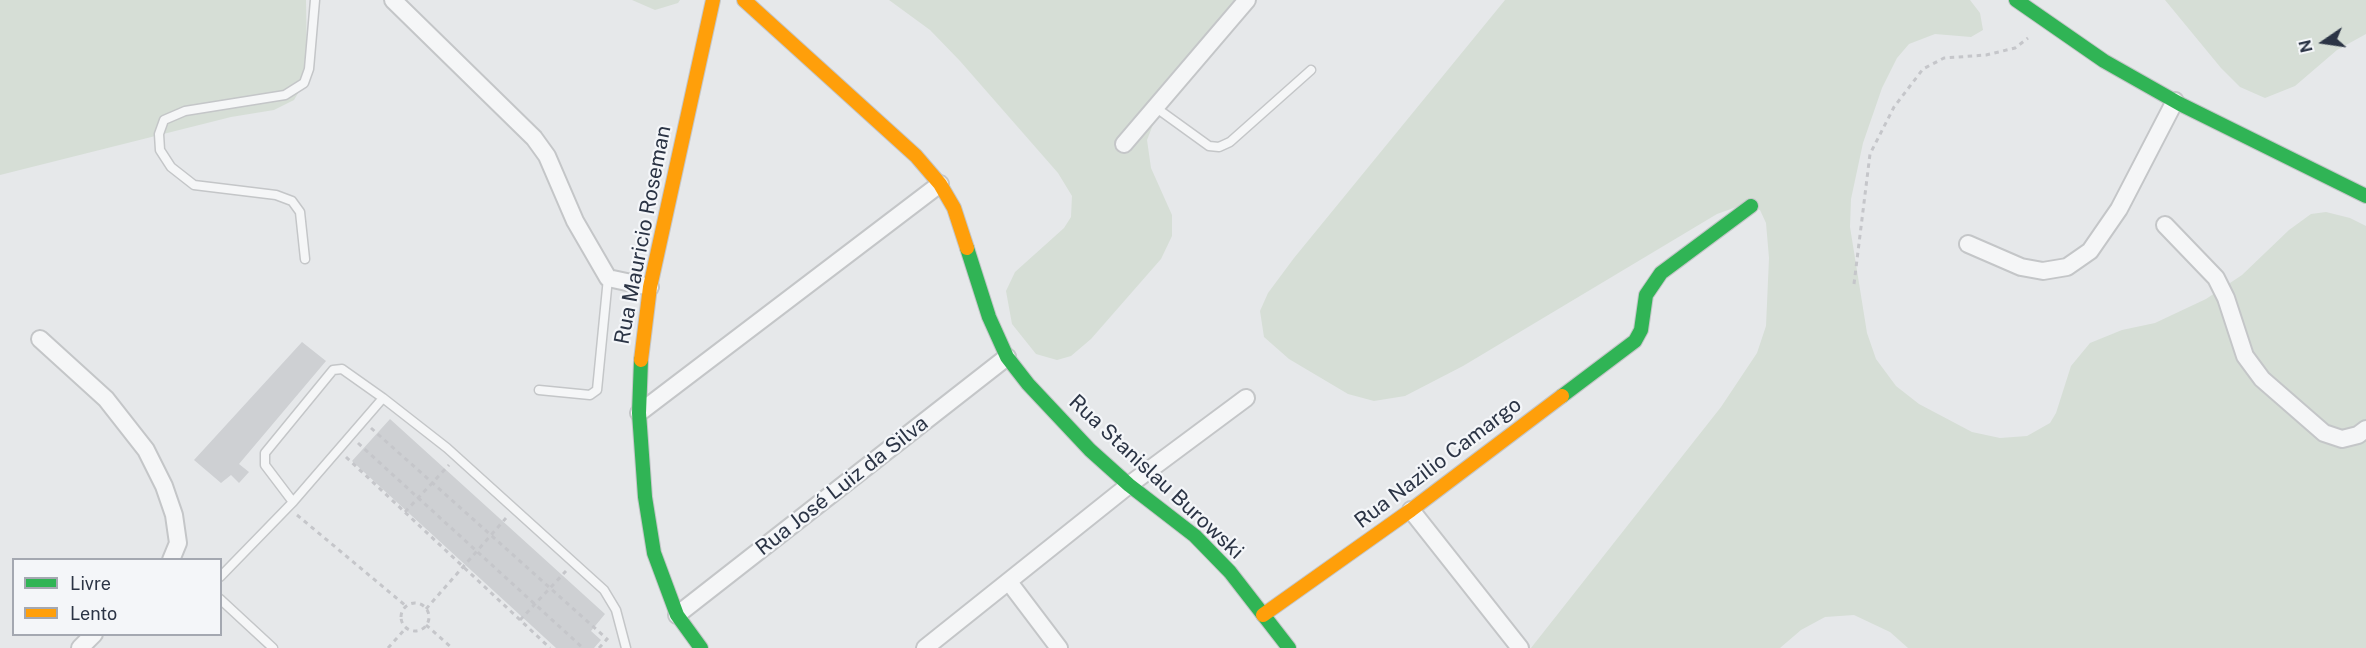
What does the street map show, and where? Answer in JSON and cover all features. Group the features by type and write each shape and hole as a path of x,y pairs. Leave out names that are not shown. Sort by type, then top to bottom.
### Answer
{"main road":[{"name":"Rua Mauricio Roseman","path":"697,647 677,615 654,553 645,497 639,413 641,354 650,287 713,0"},
{"name":"Rua Stanislau Burowski","path":"744,0 916,156 940,184 954,208 989,317 1007,357 1028,384 1090,450 1129,485 1195,536 1230,572 1289,648"},
{"path":"2016,0 2047,24 2104,61 2175,101 2366,196"},
{"name":"Rua Nazilio Camargo","path":"1263,615 1411,510 1635,341 1641,330 1646,296 1651,284 1661,273 1751,206"}],"street":[{"path":"393,0 534,138 547,156 574,221 608,278 650,287"},
{"path":"1124,144 1247,0"},
{"path":"1968,244 2021,267 2043,271 2067,267 2090,251 2119,209 2175,101"},
{"path":"639,413 940,184"},
{"path":"2165,225 2216,278 2226,298 2245,356 2262,379 2324,433 2342,439 2358,435 2366,429"},
{"path":"40,339 106,399 146,450 164,486 174,515 178,543 172,558"},
{"name":"Rua José Luiz da Silva","path":"677,615 1007,357"},
{"path":"925,648 1129,485 1246,398"},
{"path":"1411,510 1520,648"},
{"path":"1009,582 1059,648"},
{"path":"80,648 92,636"}],"lane":[{"path":"305,259 300,212 292,201 276,195 194,185 171,167 160,150 159,134 164,120 185,111 285,95 304,83 309,69 315,0"},
{"path":"1155,107 1209,146 1219,147 1230,142 1311,70"},
{"path":"539,390 590,395 597,390 608,278"},
{"path":"291,505 265,465 265,453 333,370 342,369 383,398 457,457 573,562 611,600 626,648"},
{"path":"222,576 291,505 383,398"},
{"path":"222,601 273,648"}],"path":[{"path":"1854,284 1870,154 1894,107 1923,69 1944,58 1986,55 2015,48 2047,24"},
{"path":"363,421 607,639"},
{"path":"350,436 583,648"},
{"path":"343,453 550,648"},
{"path":"405,512 457,457"},
{"path":"291,505 406,606"},
{"path":"426,609 514,509"},
{"path":"520,620 573,562"},
{"path":"417,603 426,609 429,614 426,625 416,631 406,628 401,620 406,606 417,603"},
{"path":"426,625 452,648"},
{"path":"388,648 406,628"}],"shaded area":[{"path":"0,0 306,0 307,63 304,83 294,100 274,110 231,117 0,175"},
{"path":"632,0 680,0 678,3 655,10"},
{"path":"889,0 1250,0 1154,122 1147,140 1151,168 1172,215 1172,236 1161,259 1091,339 1071,356 1057,360 1036,354 1012,324 1006,291 1015,272 1064,228 1071,217 1072,196 1058,173 960,61 930,30"},
{"path":"1505,0 1970,0 1980,13 1983,30 1971,37 1935,34 1909,44 1897,58 1882,88 1863,143 1851,199 1850,227 1867,333 1876,359 1896,386 1919,404 1972,432 2000,438 2027,436 2050,423 2056,413 2071,366 2090,343 2122,330 2155,323 2206,299 2242,275 2289,230 2311,214 2326,212 2350,218 2366,226 2366,648 1908,648 1890,632 1854,615 1825,617 1801,630 1780,648 1531,648 1721,407 1757,353 1766,326 1769,258 1766,223 1760,210 1742,205 1717,214 1463,366 1405,396 1374,401 1348,394 1289,359 1264,337 1260,311 1268,293 1294,258"},
{"path":"2165,0 2366,0 2366,34 2337,50 2295,86 2265,98 2240,87 2221,68"}],"building":[{"path":"302,342 326,361 239,464 249,472 239,483 231,475 221,483 194,460"},
{"path":"390,419 605,614 591,631 601,640 594,648 556,648 352,461"}],"traffic: fast":[{"path":"2016,0 2104,61 2180,104 2366,196"},
{"path":"1562,396 1635,341 1641,330 1646,295 1661,273 1751,206"},
{"path":"967,248 989,317 1007,357 1028,384 1090,450 1129,485 1195,536 1230,572 1289,648"},
{"path":"641,360 639,413 645,497 654,553 677,615 701,648"}],"traffic: slow":[{"path":"641,360 650,287 713,0"},
{"path":"744,0 916,156 940,184 954,208 967,248"},
{"path":"1263,615 1411,510 1562,396"}]}
